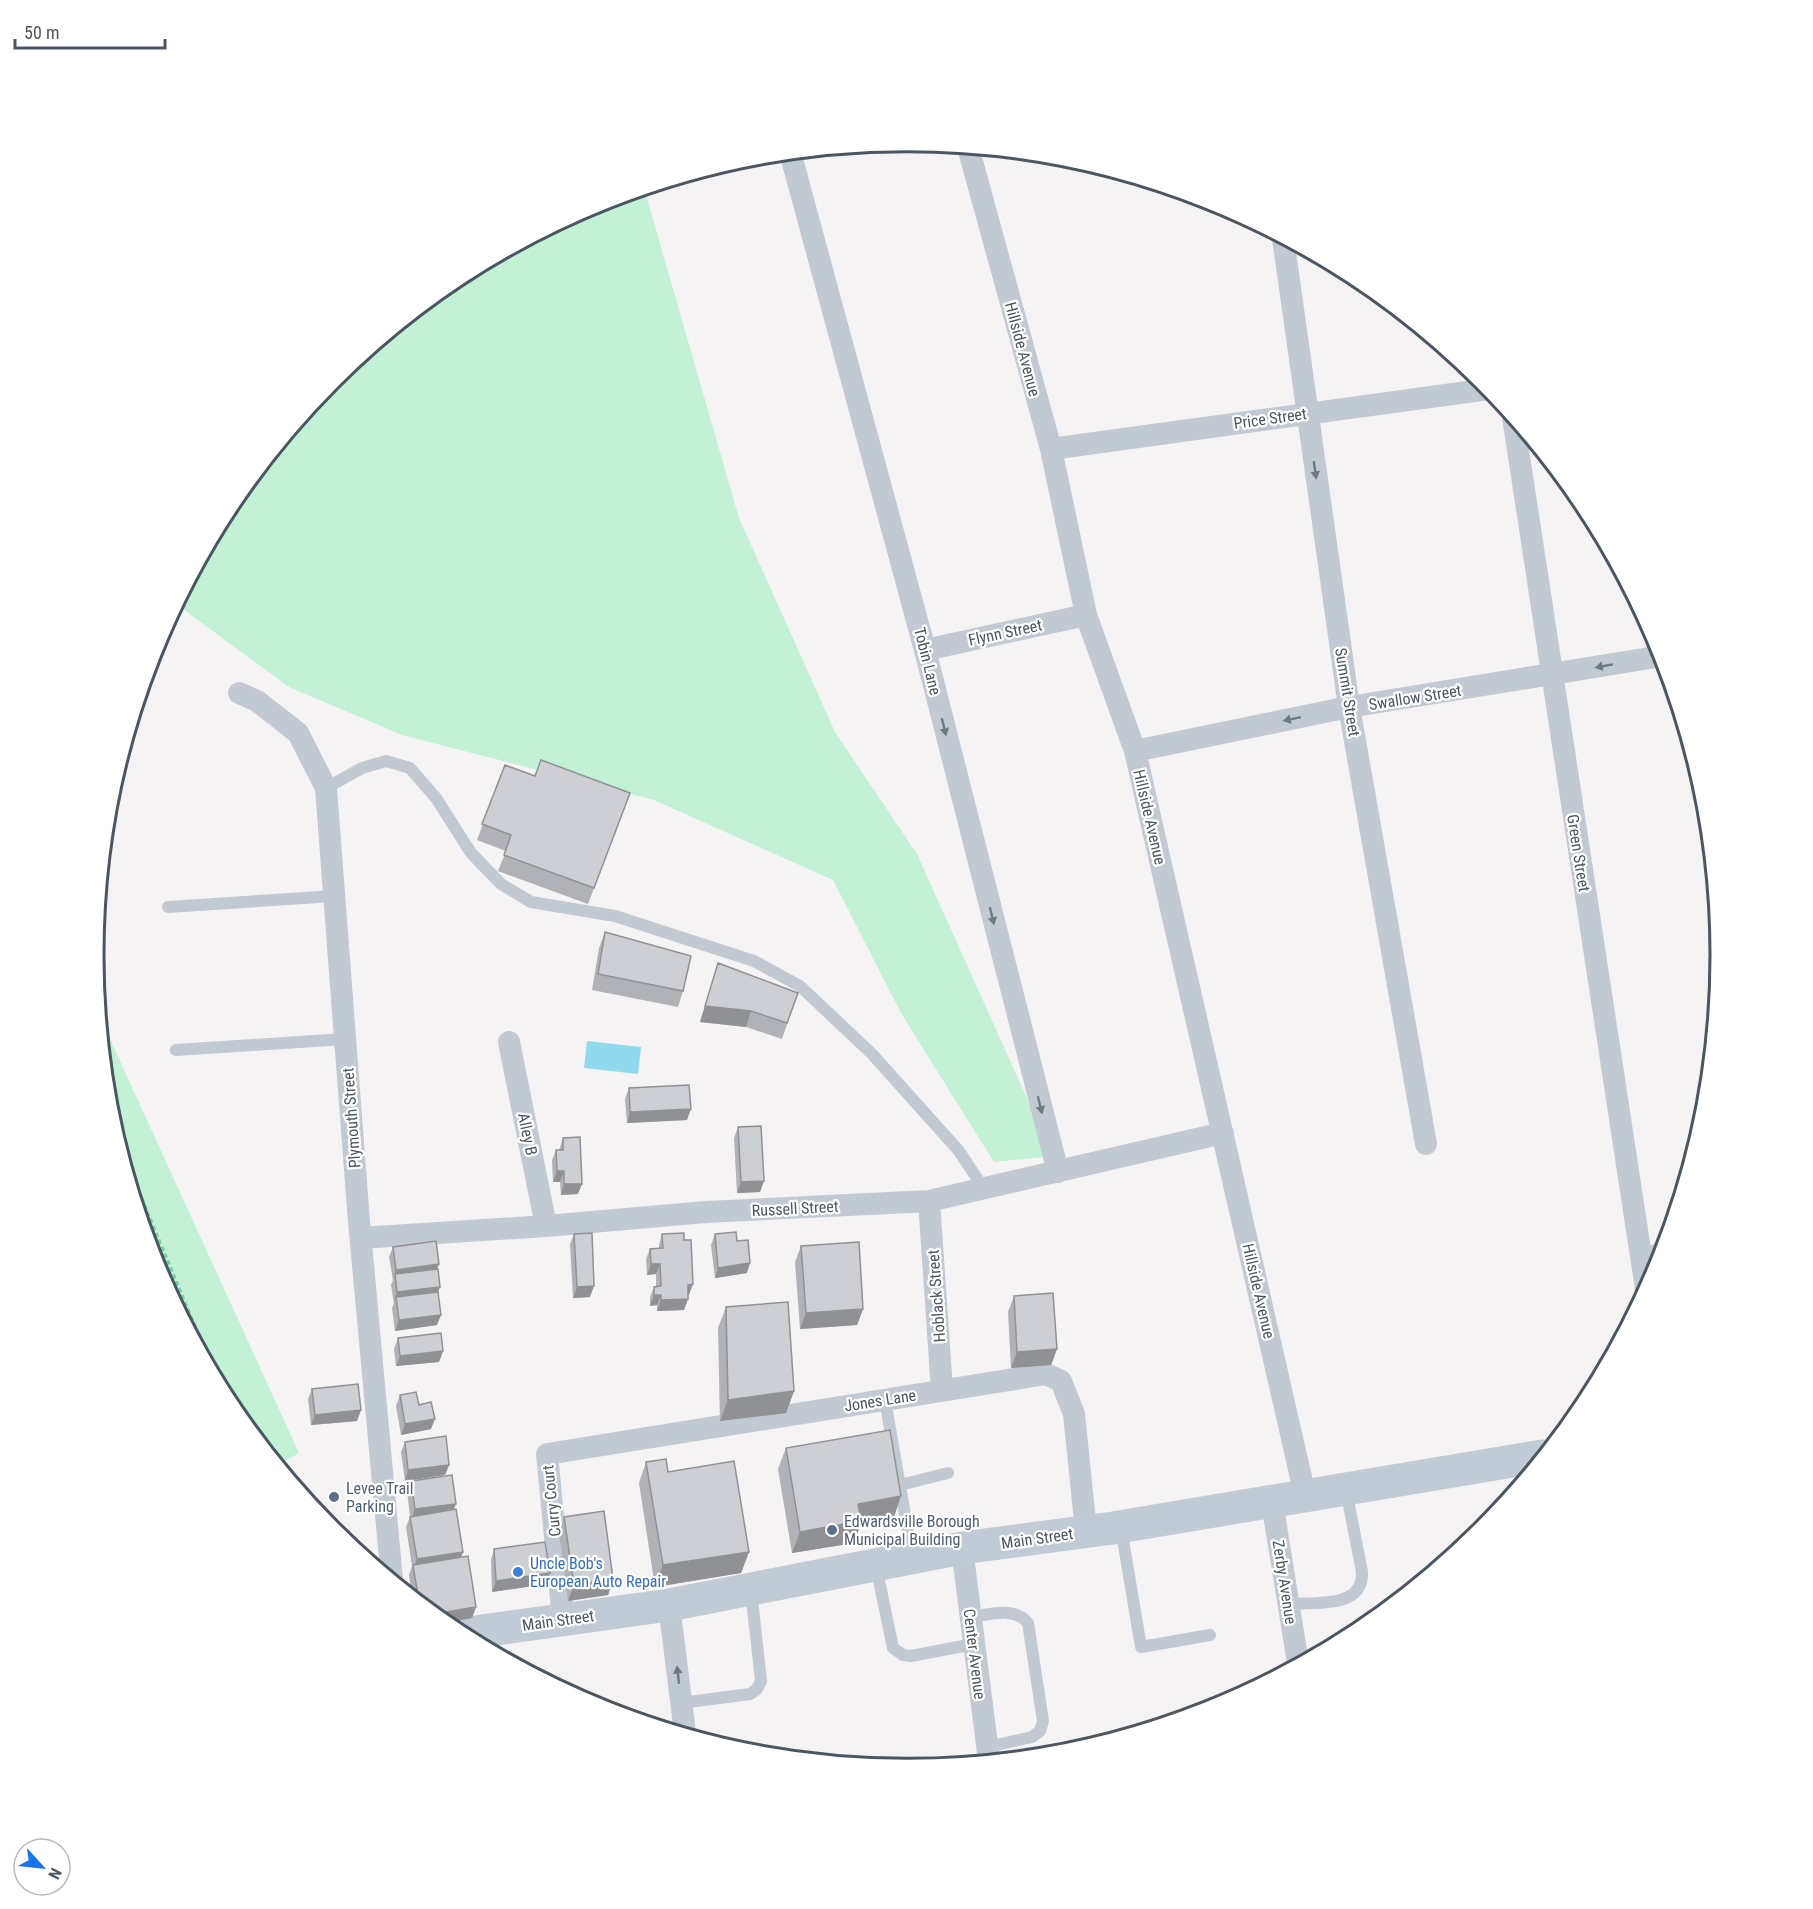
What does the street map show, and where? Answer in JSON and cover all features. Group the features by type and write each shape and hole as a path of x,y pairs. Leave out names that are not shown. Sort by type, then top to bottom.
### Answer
{"street":[{"name":"Hillside Avenue","path":"970,154 1051,449 1086,615 1135,751 1305,1495"},
{"name":"Tobin Lane","path":"792,160 925,650 1058,1172"},
{"name":"Summit Street","path":"1284,246 1349,708 1426,1144"},
{"name":"Price Street","path":"1051,449 1307,412 1477,390"},
{"name":"Green Street","path":"1515,431 1643,1273"},
{"name":"Flynn Street","path":"925,650 1086,615"},
{"name":"Swallow Street","path":"1135,751 1349,708 1652,658"},
{"name":"Plymouth Street","path":"239,693 257,701 298,733 326,788 361,1238 391,1570"},
{"name":"Alley B","path":"508,1042 546,1227"},
{"name":"Russell Street","path":"361,1238 546,1227 706,1212 929,1201 1223,1132"},
{"name":"Hoblack Street","path":"929,1201 942,1390"},
{"name":"Jones Lane","path":"547,1454 1046,1374 1061,1381 1074,1414 1086,1531"},
{"name":"Curry Court","path":"547,1454 563,1619"},
{"name":"Main Street","path":"476,1632 669,1605 962,1548 1120,1527 1532,1458"},
{"name":"Zerby Avenue","path":"1272,1502 1297,1656"},
{"name":"Center Avenue","path":"962,1548 988,1753"},
{"path":"669,1605 684,1726"}],"lane":[{"path":"326,788 362,768 386,761 410,768 436,798 471,853 501,884 531,902 615,916 754,961 800,986 872,1054 959,1151 984,1189"},
{"path":"168,907 334,896"},
{"path":"176,1050 345,1039"},
{"path":"1640,1253 1652,1251"},
{"path":"885,1400 913,1558"},
{"path":"900,1485 948,1473"},
{"path":"1288,1604 1341,1601 1359,1590 1362,1572 1346,1488"},
{"path":"1120,1527 1141,1647 1210,1635"},
{"path":"875,1565 893,1648 897,1652 911,1656 974,1644"},
{"path":"681,1703 750,1694 757,1689 761,1681 750,1589"},
{"path":"971,1617 1014,1612 1028,1623 1043,1721 1040,1731 1032,1737 991,1753"}],"path":[{"path":"143,1204 193,1322"}],"green space":[{"path":"646,195 739,518 835,732 917,854 1053,1156 994,1162 901,1013 833,880 654,800 402,735 289,687 182,608 211,553 269,466 339,387 418,317 460,287 551,234"},
{"path":"108,1034 299,1453 284,1461 269,1443 239,1401 186,1310 146,1213 131,1162 119,1111"}],"water":[{"path":"587,1041 641,1047 638,1074 584,1068"}],"building":[{"path":"541,760 630,793 594,888 504,855 511,835 482,824 505,765 535,776"},
{"path":"605,932 691,956 683,991 598,974"},
{"path":"718,963 798,993 787,1023 751,1011 705,1006"},
{"path":"689,1085 691,1109 630,1112 629,1088"},
{"path":"761,1126 764,1181 741,1182 738,1127"},
{"path":"580,1137 582,1184 564,1184 564,1171 557,1171 556,1150 563,1150 563,1138"},
{"path":"736,1232 737,1241 748,1240 750,1263 718,1268 715,1234"},
{"path":"592,1233 594,1286 577,1287 574,1234"},
{"path":"684,1233 684,1240 691,1240 693,1284 688,1285 688,1299 661,1300 661,1295 654,1295 654,1287 661,1286 660,1264 651,1264 650,1249 663,1248 662,1234"},
{"path":"436,1241 439,1264 396,1270 393,1247"},
{"path":"859,1242 863,1309 806,1313 801,1246"},
{"path":"438,1269 440,1287 397,1292 395,1274"},
{"path":"438,1292 441,1315 399,1320 396,1297"},
{"path":"1053,1293 1057,1349 1017,1352 1014,1296"},
{"path":"788,1302 794,1391 728,1400 726,1307"},
{"path":"441,1333 443,1351 400,1356 398,1338"},
{"path":"358,1384 361,1410 315,1415 312,1389"},
{"path":"416,1392 419,1405 431,1402 435,1419 405,1424 400,1395"},
{"path":"890,1430 901,1496 858,1504 861,1521 800,1532 786,1448"},
{"path":"446,1436 449,1465 408,1470 405,1442"},
{"path":"666,1459 668,1472 734,1461 749,1552 663,1565 646,1462"},
{"path":"452,1475 456,1504 415,1509 411,1481"},
{"path":"456,1509 463,1552 417,1559 410,1517"},
{"path":"604,1511 613,1579 574,1585 564,1517"},
{"name":"Uncle Bob's European Auto Repair","path":"545,1542 550,1573 496,1581 494,1549"},
{"path":"468,1556 476,1607 446,1612 417,1591 413,1565"}],"place":[{"name":"Levee Trail Parking","path":"334,1497"},
{"name":"Edwardsville Borough Municipal Building","path":"832,1530"},
{"name":"Uncle Bob's European Auto Repair","path":"518,1572"}]}
